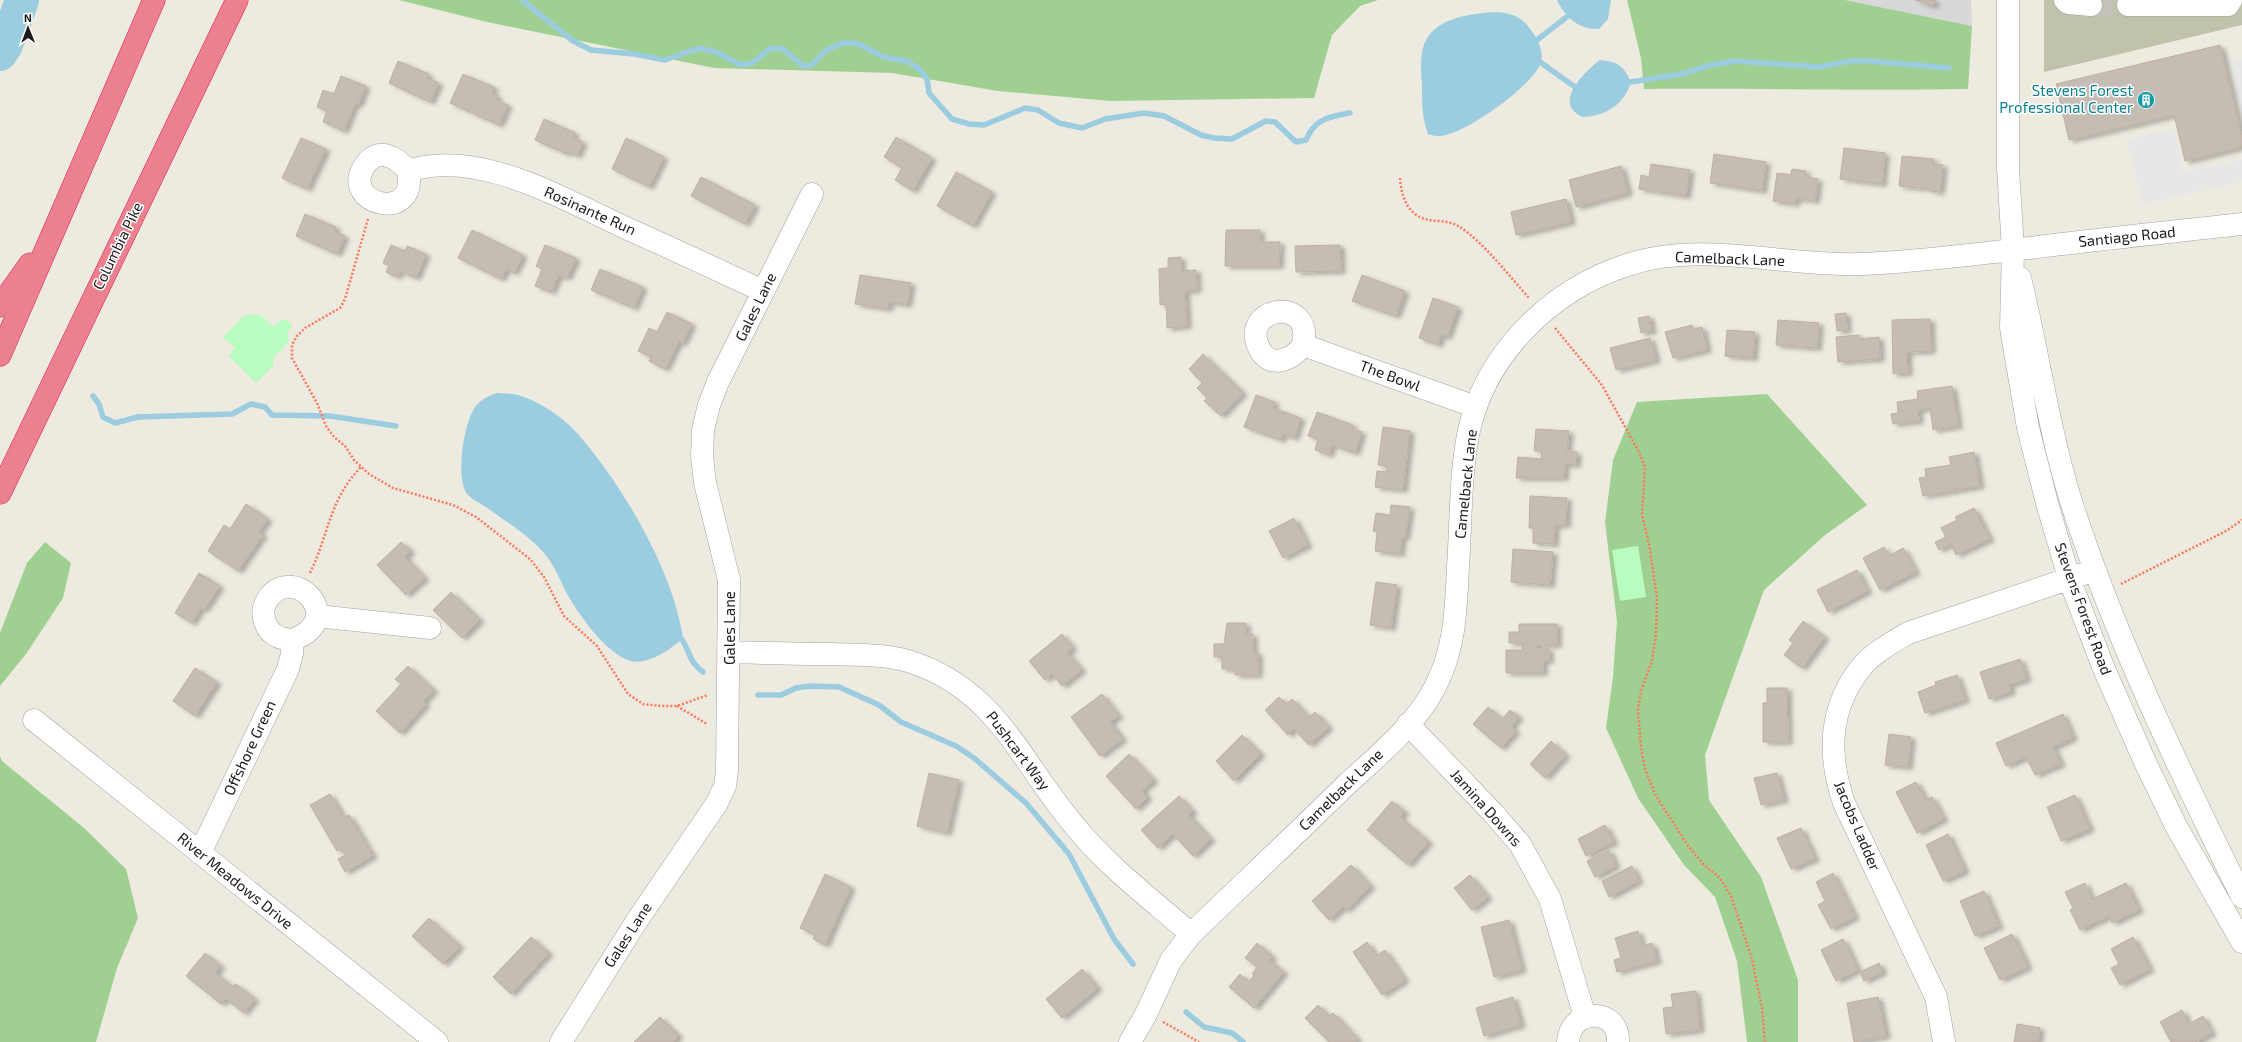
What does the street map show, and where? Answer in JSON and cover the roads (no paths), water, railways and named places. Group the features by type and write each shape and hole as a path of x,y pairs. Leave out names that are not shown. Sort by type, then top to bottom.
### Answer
{"highway":[{"path":"0,355 58,225 154,0"},
{"name":"Columbia Pike","path":"0,493 237,0"},
{"path":"0,306 58,225"}],"street":[{"name":"Stevens Forest Road","path":"2008,0 2008,168 2012,250 2011,328 2030,436 2047,503 2069,578 2104,669 2176,826 2242,942"},
{"path":"2065,0 2068,3 2091,5"},
{"path":"2128,5 2229,3"},
{"path":"382,155 392,156 400,161 408,171 409,186 405,194 399,200 387,205 377,203 369,199 362,189 360,180 366,164 372,159 382,155"},
{"name":"Rosinante Run","path":"408,171 422,166 442,164 482,170 512,178 547,191 763,291"},
{"name":"Gales Lane","path":"561,1042 636,922 717,803 725,786 729,731 730,687 729,580 705,483 702,456 704,430 709,405 718,382 812,194"},
{"name":"Santiago Road","path":"2012,250 2242,224"},
{"name":"Stevens Forest Road","path":"2012,250 2032,324 2050,423 2070,497 2104,592 2130,658 2155,715 2242,897"},
{"name":"Camelback Lane","path":"1130,1042 1146,1014 1171,960 1191,934 1408,724 1427,702 1446,666 1451,646 1455,621 1464,469 1468,436 1476,407 1495,368 1510,347 1542,312 1590,280 1628,264 1654,258 1686,254 1822,264 1854,264 1888,263 2012,250"},
{"name":"The Bowl","path":"1304,345 1476,407"},
{"name":"Jacobs Ladder","path":"1944,1042 1936,997 1844,803 1836,780 1832,758 1836,719 1842,700 1860,669 1878,652 1901,637 1932,624 2096,570"},
{"path":"284,587 295,587 306,591 312,598 317,608 317,616 314,625 306,635 292,640 277,636 271,632 264,619 265,603 271,594 284,587"},
{"path":"317,616 430,628"},
{"name":"Offshore Green","path":"200,853 288,669 292,654 292,640"},
{"name":"Pushcart Way","path":"730,652 875,656 907,661 940,674 967,690 996,719 1016,742 1056,802 1079,831 1099,852 1191,934"},
{"name":"River Meadows Drive","path":"34,720 437,1042"},
{"name":"Jamina Downs","path":"1408,724 1494,814 1520,844 1550,899 1584,1017"},
{"path":"1568,1042 1569,1034 1574,1024 1584,1017 1594,1015 1610,1021 1619,1036 1618,1042"}],"water":[{"path":"1557,0 1611,0 1608,19 1599,29 1592,29 1579,25 1564,12"},
{"path":"1499,12 1510,14 1522,20 1536,37 1542,54 1539,67 1532,76 1510,97 1483,117 1457,131 1446,135 1437,136 1428,134 1423,110 1421,66 1421,57 1427,38 1435,29 1454,19 1477,14"},
{"path":"1600,60 1619,65 1631,82 1624,97 1613,108 1606,112 1582,117 1572,109 1570,96 1583,75"},
{"path":"497,393 516,394 544,406 559,416 572,427 611,477 628,502 643,529 669,584 683,638 672,647 659,655 645,661 638,662 631,661 613,651 596,635 582,617 570,599 548,557 537,545 468,495 462,482 461,473 463,445 466,430 470,416 476,406 484,399"}],"waterway":[{"path":"0,54 6,45 22,0"},
{"path":"522,0 573,41 591,50 634,54 665,60 699,48 716,52 741,65 752,63 771,48 783,49 803,66 812,65 825,51 842,43 856,43 884,57 907,61 918,68 927,79 929,93 952,119 969,124 984,125 1025,108 1038,110 1059,123 1082,128 1105,119 1144,113 1164,116 1201,135 1214,138 1232,139 1266,121 1275,122 1296,142 1306,140 1318,123 1329,118 1350,113"},
{"path":"1533,43 1568,16 1582,0"},
{"path":"1534,60 1540,62 1575,87 1582,88"},
{"path":"1624,83 1682,74 1711,65 1736,61 1819,67 1850,61 1869,61 1949,68"},
{"path":"93,396 99,404 103,417 115,423 138,417 232,414 251,404 265,407 272,415 330,416 396,426"},
{"path":"677,634 684,643 694,663 703,672"},
{"path":"758,695 781,695 796,688 811,686 839,687 879,705 901,722 956,746 974,758 1026,803 1069,854 1114,939 1133,964"},
{"path":"1186,1012 1204,1027 1232,1033 1243,1042"}],"tunnel":[{"path":"2091,5 2128,5"}],"place":[{"name":"Stevens Forest Professional Center","path":"2146,100"}]}
